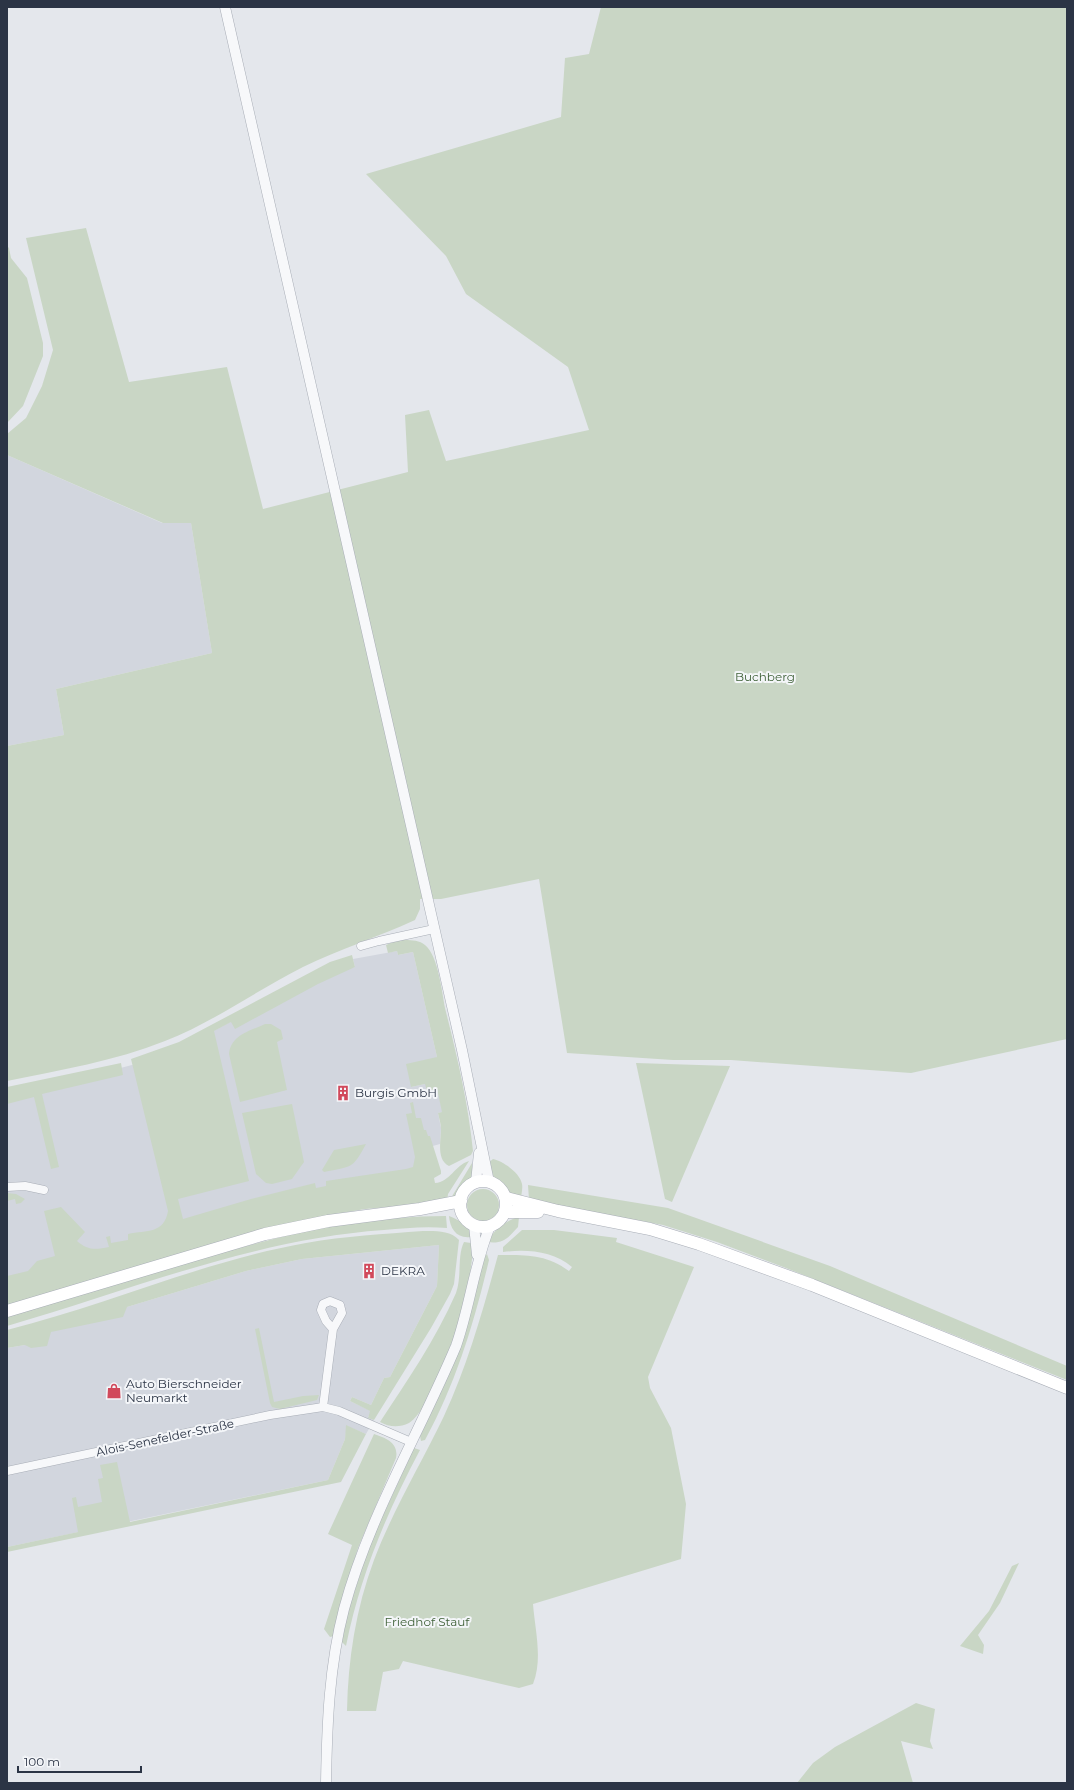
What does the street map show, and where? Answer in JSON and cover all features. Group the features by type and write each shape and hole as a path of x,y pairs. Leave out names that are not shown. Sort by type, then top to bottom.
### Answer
{"main road":[{"path":"420,1209 463,1215 474,1225 482,1227 490,1226 499,1221 505,1212 506,1198 499,1187 489,1182 476,1182 465,1190 461,1200 463,1215"},
{"path":"506,1198 558,1211 650,1229 723,1252 812,1285 1067,1388"},
{"path":"7,1311 265,1234 328,1221 420,1209 461,1200"},
{"path":"505,1212 558,1211"}],"street":[{"path":"225,7 462,1050 489,1182"},
{"path":"362,946 434,929"},
{"path":"476,1182 479,1136"},
{"path":"7,1187 25,1186 44,1190"},
{"path":"474,1225 477,1261"},
{"path":"326,1783 331,1688 338,1638 344,1609 372,1527 456,1346 465,1318 477,1261 490,1226"},
{"path":"323,1407 333,1329"},
{"name":"Alois-Senefelder-Straße","path":"7,1471 270,1415 323,1407 339,1411 411,1442"}],"shaded area":[{"path":"7,455 162,523 191,523 212,653 56,689 64,735 7,746"},
{"path":"397,951 398,955 413,952 437,1057 411,1087 425,1084 437,1089 443,1112 438,1113 441,1128 440,1144 418,1150 423,1174 7,1282 7,1095 75,1080 166,1056 323,973 355,967 353,959"},
{"path":"439,1245 437,1286 390,1377 384,1378 371,1405 352,1397 350,1401 371,1411 368,1417 374,1420 366,1434 347,1426 345,1439 328,1480 7,1547 7,1348 25,1345 50,1332 246,1271 302,1259"}],"green space":[{"name":"Buchberg","path":"601,7 1067,7 1067,1039 911,1073 731,1060 673,1060 567,1053 539,879 441,899 420,899 420,909 415,920 303,967 201,1025 165,1041 107,1060 7,1081 7,746 64,735 56,689 212,653 191,523 163,523 7,455 7,434 26,418 42,386 53,350 26,238 86,228 129,382 227,367 263,509 408,472 405,415 429,410 446,461 589,430 568,367 466,294 446,256 366,174 561,117 565,58 589,54"},
{"path":"7,246 9,248 11,258 27,278 43,343 43,356 23,406 7,423"},
{"path":"398,940 416,941 425,945 433,957 439,974 465,1097 473,1151 471,1155 449,1166 442,1159 440,1149 441,1127 438,1113 442,1112 437,1089 427,1091 425,1084 411,1087 406,1064 437,1057 413,952 398,955 397,951 388,953 386,945"},
{"path":"352,955 355,967 318,984 235,1029 231,1022 214,1031 249,1181 178,1199 183,1219 251,1199 315,1183 316,1188 326,1186 326,1181 413,1167 415,1157 406,1114 412,1113 410,1103 413,1102 416,1118 421,1118 424,1130 426,1130 428,1136 430,1136 441,1171 441,1174 434,1178 435,1183 445,1180 460,1166 469,1161 448,1194 447,1202 365,1209 313,1218 7,1306 7,1276 28,1271 37,1261 55,1256 44,1211 61,1207 85,1232 77,1241 88,1248 95,1249 109,1247 106,1237 110,1236 111,1243 128,1240 128,1234 154,1230 163,1224 168,1211 131,1059 179,1042 330,962"},
{"path":"265,1024 271,1024 281,1030 283,1039 277,1042 287,1090 240,1102 229,1054 233,1042 237,1038 242,1034"},
{"path":"121,1063 123,1075 42,1094 59,1167 51,1169 34,1097 7,1104 7,1087"},
{"path":"636,1063 730,1066 672,1202 665,1199"},
{"path":"292,1104 304,1162 292,1179 272,1184 266,1183 256,1174 242,1113"},
{"path":"366,1144 354,1163 350,1166 324,1172 322,1170 334,1150"},
{"path":"493,1159 506,1165 515,1172 521,1180 521,1200 510,1195 506,1188 495,1180 488,1163"},
{"path":"472,1163 472,1180 463,1187 457,1196 451,1198"},
{"path":"528,1185 668,1208 830,1266 1067,1366 1067,1380 717,1242 663,1225 529,1200"},
{"path":"480,1189 486,1189 496,1196 499,1205 498,1211 492,1218 486,1221 480,1221 470,1214 467,1208 467,1202 474,1192"},
{"path":"7,1193 16,1194 25,1199 21,1203 16,1204 15,1199 7,1201"},
{"path":"446,1216 447,1228 408,1228 336,1235 240,1255 146,1282 7,1326 7,1316 207,1257 274,1239 307,1231 376,1220"},
{"path":"449,1216 467,1227 471,1237 458,1235 451,1225"},
{"path":"519,1217 518,1227 508,1238 497,1242 487,1242 493,1233 501,1226 514,1218"},
{"name":"Friedhof Stauf","path":"522,1230 554,1230 617,1238 616,1242 694,1267 648,1377 650,1388 671,1428 686,1504 681,1559 533,1604 537,1634 538,1665 533,1684 519,1688 403,1661 399,1669 383,1672 376,1711 347,1711 349,1672 354,1634 362,1597 368,1578 390,1523 453,1396 474,1337 498,1255 544,1258 569,1271 572,1267 557,1257 539,1252 503,1252 503,1247"},
{"path":"423,1231 437,1231 451,1234 459,1240 454,1284 431,1328 374,1420 368,1418 370,1411 350,1401 352,1397 371,1405 384,1378 390,1377 437,1286 439,1245 302,1259 246,1271 127,1307 123,1317 51,1332 47,1346 31,1348 25,1345 7,1348 7,1330 44,1320 230,1261 306,1243"},
{"path":"464,1242 471,1243 473,1247 471,1270 459,1323 445,1363 427,1400 418,1414 409,1423 398,1426 383,1424 380,1422 430,1343 456,1293"},
{"path":"487,1254 489,1260 477,1307 455,1375 425,1440 421,1441 420,1436 448,1377 464,1335 484,1257"},
{"path":"259,1328 274,1402 303,1396 319,1395 317,1400 280,1409 272,1407 255,1329"},
{"path":"346,1425 366,1434 341,1482 7,1552 7,1547 78,1532 72,1498 76,1497 78,1507 102,1502 98,1479 103,1478 100,1465 117,1462 130,1522 328,1480 345,1439"},
{"path":"374,1434 387,1439 394,1445 396,1448 396,1458 358,1548 345,1590 334,1636 330,1637 324,1629 352,1545 328,1534"},
{"path":"414,1448 420,1450 396,1497 376,1545 359,1595 346,1646 341,1641 349,1608 370,1544"},
{"path":"1019,1563 1000,1603 978,1635 984,1645 983,1654 960,1646 989,1611 1012,1566"},
{"path":"916,1703 935,1709 930,1741 933,1749 901,1741 913,1783 797,1783 813,1763 835,1747"}],"place":[{"name":"Burgis GmbH","path":"343,1093"},
{"name":"DEKRA","path":"369,1271"},
{"name":"Auto Bierschneider Neumarkt","path":"114,1391"}]}
